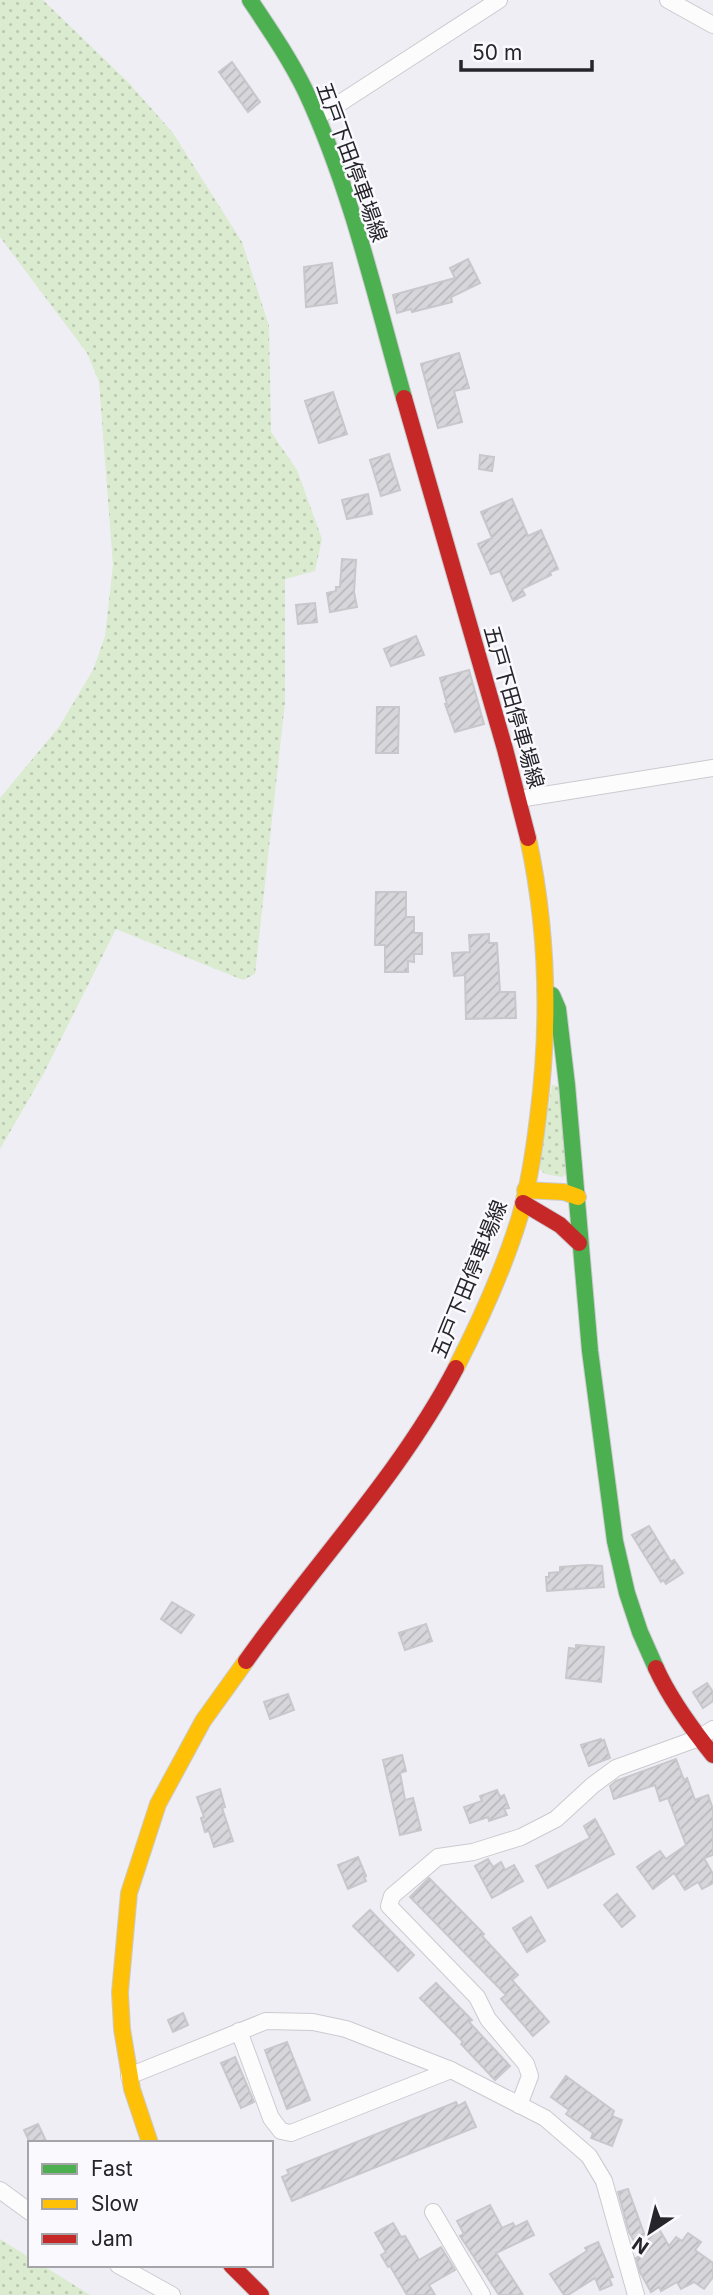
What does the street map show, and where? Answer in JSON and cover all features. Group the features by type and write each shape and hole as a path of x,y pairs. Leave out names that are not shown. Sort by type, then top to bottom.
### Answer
{"main road":[{"name":"五戸下田停車場線","path":"149,2141 129,2076 121,2021 119,1960 125,1904 138,1852 157,1803 199,1727 229,1682 401,1462 446,1390 477,1327 524,1196 541,1092 545,1009 543,930 519,799 363,254 318,116 270,26 250,0"},
{"path":"544,972 558,1009 578,1197 579,1243 590,1352 615,1541 627,1593 640,1632 662,1681 706,1734 713,1755"},
{"path":"524,1196 564,1192 578,1197"},
{"path":"524,1196 579,1243"},
{"path":"234,2267 261,2295"}],"street":[{"path":"318,116 499,0"},
{"path":"668,0 713,25"},
{"path":"519,799 713,768"},
{"path":"519,2105 530,2076 526,2064 488,2019 477,1997 389,1906 392,1896 438,1857 473,1852 521,1837 556,1819 616,1768 706,1734"},
{"path":"129,2076 266,2021 313,2022 346,2029 451,2070 545,2118 589,2156 604,2181 636,2295"},
{"path":"239,2031 271,2118 281,2131 291,2133 451,2070"},
{"path":"0,2190 28,2211"},
{"path":"433,2212 482,2295"},
{"path":"122,2267 172,2295"}],"green space":[{"path":"0,0 43,0 128,82 173,133 242,242 269,326 271,432 297,470 322,539 315,571 285,579 285,702 255,974 243,980 116,929 44,1073 0,1149 0,798 59,727 93,670 105,636 113,565 99,382 87,353 0,237"},
{"path":"552,1085 560,1086 568,1173 562,1177 545,1174 539,1168"},
{"path":"0,2239 28,2257 28,2267 45,2267 90,2295 0,2295"}],"building":[{"path":"232,62 260,102 248,112 219,72"},
{"path":"468,259 480,283 451,297 452,302 397,313 393,295 455,278 450,268"},
{"path":"332,263 337,303 306,307 304,267"},
{"path":"459,353 469,388 454,391 462,422 438,428 421,364"},
{"path":"333,392 347,434 319,443 305,401"},
{"path":"389,454 400,490 381,496 370,460"},
{"path":"480,455 494,457 492,471 479,469"},
{"path":"368,494 372,514 347,519 342,500"},
{"path":"512,499 528,536 541,530 558,569 522,589 525,595 513,601 500,571 491,574 478,544 492,538 481,512"},
{"path":"342,559 356,560 354,592 357,607 330,612 327,593 340,587"},
{"path":"315,603 317,622 298,624 296,605"},
{"path":"416,636 424,655 391,666 384,649"},
{"path":"469,670 484,724 455,732 445,704 440,678"},
{"path":"377,707 399,707 398,753 376,753"},
{"path":"376,892 406,892 406,917 414,917 414,933 422,933 422,954 414,954 414,962 408,961 408,972 385,972 385,945 375,945"},
{"path":"489,934 489,943 497,943 500,992 515,992 516,1018 466,1019 465,975 454,976 452,953 470,952 469,935"},
{"path":"649,1526 671,1562 674,1560 683,1573 666,1584 663,1580 661,1582 632,1535"},
{"path":"602,1566 604,1587 547,1591 546,1577 549,1577 549,1573 560,1572 560,1567"},
{"path":"172,1602 194,1615 181,1633 161,1619"},
{"path":"426,1624 432,1641 405,1650 399,1633"},
{"path":"576,1645 604,1647 601,1682 566,1678 569,1648 576,1649"},
{"path":"707,1683 713,1692 713,1701 703,1708 693,1692"},
{"path":"288,1694 294,1710 270,1719 264,1702"},
{"path":"604,1740 610,1758 589,1766 581,1745"},
{"path":"402,1755 406,1771 400,1773 405,1800 413,1798 421,1830 400,1835 383,1760"},
{"path":"676,1759 695,1800 708,1795 713,1809 713,1855 704,1858 713,1874 713,1883 702,1889 698,1882 685,1890 674,1873 653,1889 637,1867 660,1851 666,1859 686,1845 668,1798 660,1801 655,1785 614,1799 610,1786 616,1781"},
{"path":"220,1789 225,1807 222,1808 233,1841 214,1847 209,1831 205,1832 201,1818 204,1817 197,1797"},
{"path":"497,1790 500,1797 504,1795 509,1808 504,1809 507,1815 470,1823 464,1807 482,1801 480,1796"},
{"path":"595,1819 614,1854 548,1888 536,1866 590,1838 584,1826"},
{"path":"358,1857 366,1881 348,1889 338,1865"},
{"path":"488,1859 493,1867 501,1862 505,1870 514,1865 523,1881 492,1898 475,1866"},
{"path":"429,1878 484,1934 482,1936 518,1975 512,1980 549,2022 533,2036 501,1999 506,1995 410,1897"},
{"path":"617,1894 635,1916 622,1927 604,1905"},
{"path":"370,1910 414,1955 398,1971 353,1926"},
{"path":"531,1917 545,1941 527,1952 513,1928"},
{"path":"436,1983 472,2020 469,2022 510,2066 495,2080 420,1998"},
{"path":"183,2013 188,2025 173,2032 168,2020"},
{"path":"287,2042 310,2100 287,2109 265,2050"},
{"path":"235,2057 254,2102 241,2108 221,2063"},
{"path":"566,2076 614,2111 612,2116 622,2120 612,2146 591,2138 593,2133 566,2114 569,2110 551,2097"},
{"path":"456,2102 458,2106 465,2102 476,2127 292,2201 282,2177 289,2174 287,2170"},
{"path":"38,2124 46,2141 29,2141 24,2130"},
{"path":"628,2189 645,2236 659,2229 669,2246 676,2237 682,2241 688,2233 701,2242 695,2250 713,2263 713,2277 704,2289 694,2282 681,2289 677,2282 661,2291 659,2287 651,2292 640,2272 636,2258 642,2255 629,2232 618,2192"},
{"path":"490,2205 502,2228 513,2223 515,2227 527,2221 534,2235 496,2253 523,2295 499,2295 460,2236 464,2234 457,2221"},
{"path":"393,2223 401,2237 405,2236 419,2260 441,2247 455,2270 429,2285 435,2295 407,2295 381,2255 386,2252 375,2233"},
{"path":"598,2242 613,2277 609,2278 612,2285 600,2290 595,2278 564,2295 550,2274 587,2251 585,2248"}],"traffic: fast":[{"path":"250,0 293,68 322,129 361,243 404,398"},
{"path":"552,995 558,1009 567,1085 590,1351 615,1541 627,1593 656,1668"}],"traffic: slow":[{"path":"456,1368 491,1294 514,1236 526,1192 535,1142 542,1082 545,978 540,908 528,838"},
{"path":"525,1190 564,1192 578,1197"},
{"path":"149,2141 132,2089 122,2029 120,1992 129,1893 158,1804 203,1721 246,1661"}],"traffic: jam":[{"path":"404,398 528,838"},
{"path":"523,1203 560,1225 579,1243"},
{"path":"246,1661 383,1482 434,1407 456,1368"},
{"path":"656,1668 682,1713 713,1755"},
{"path":"233,2267 261,2295"}]}
